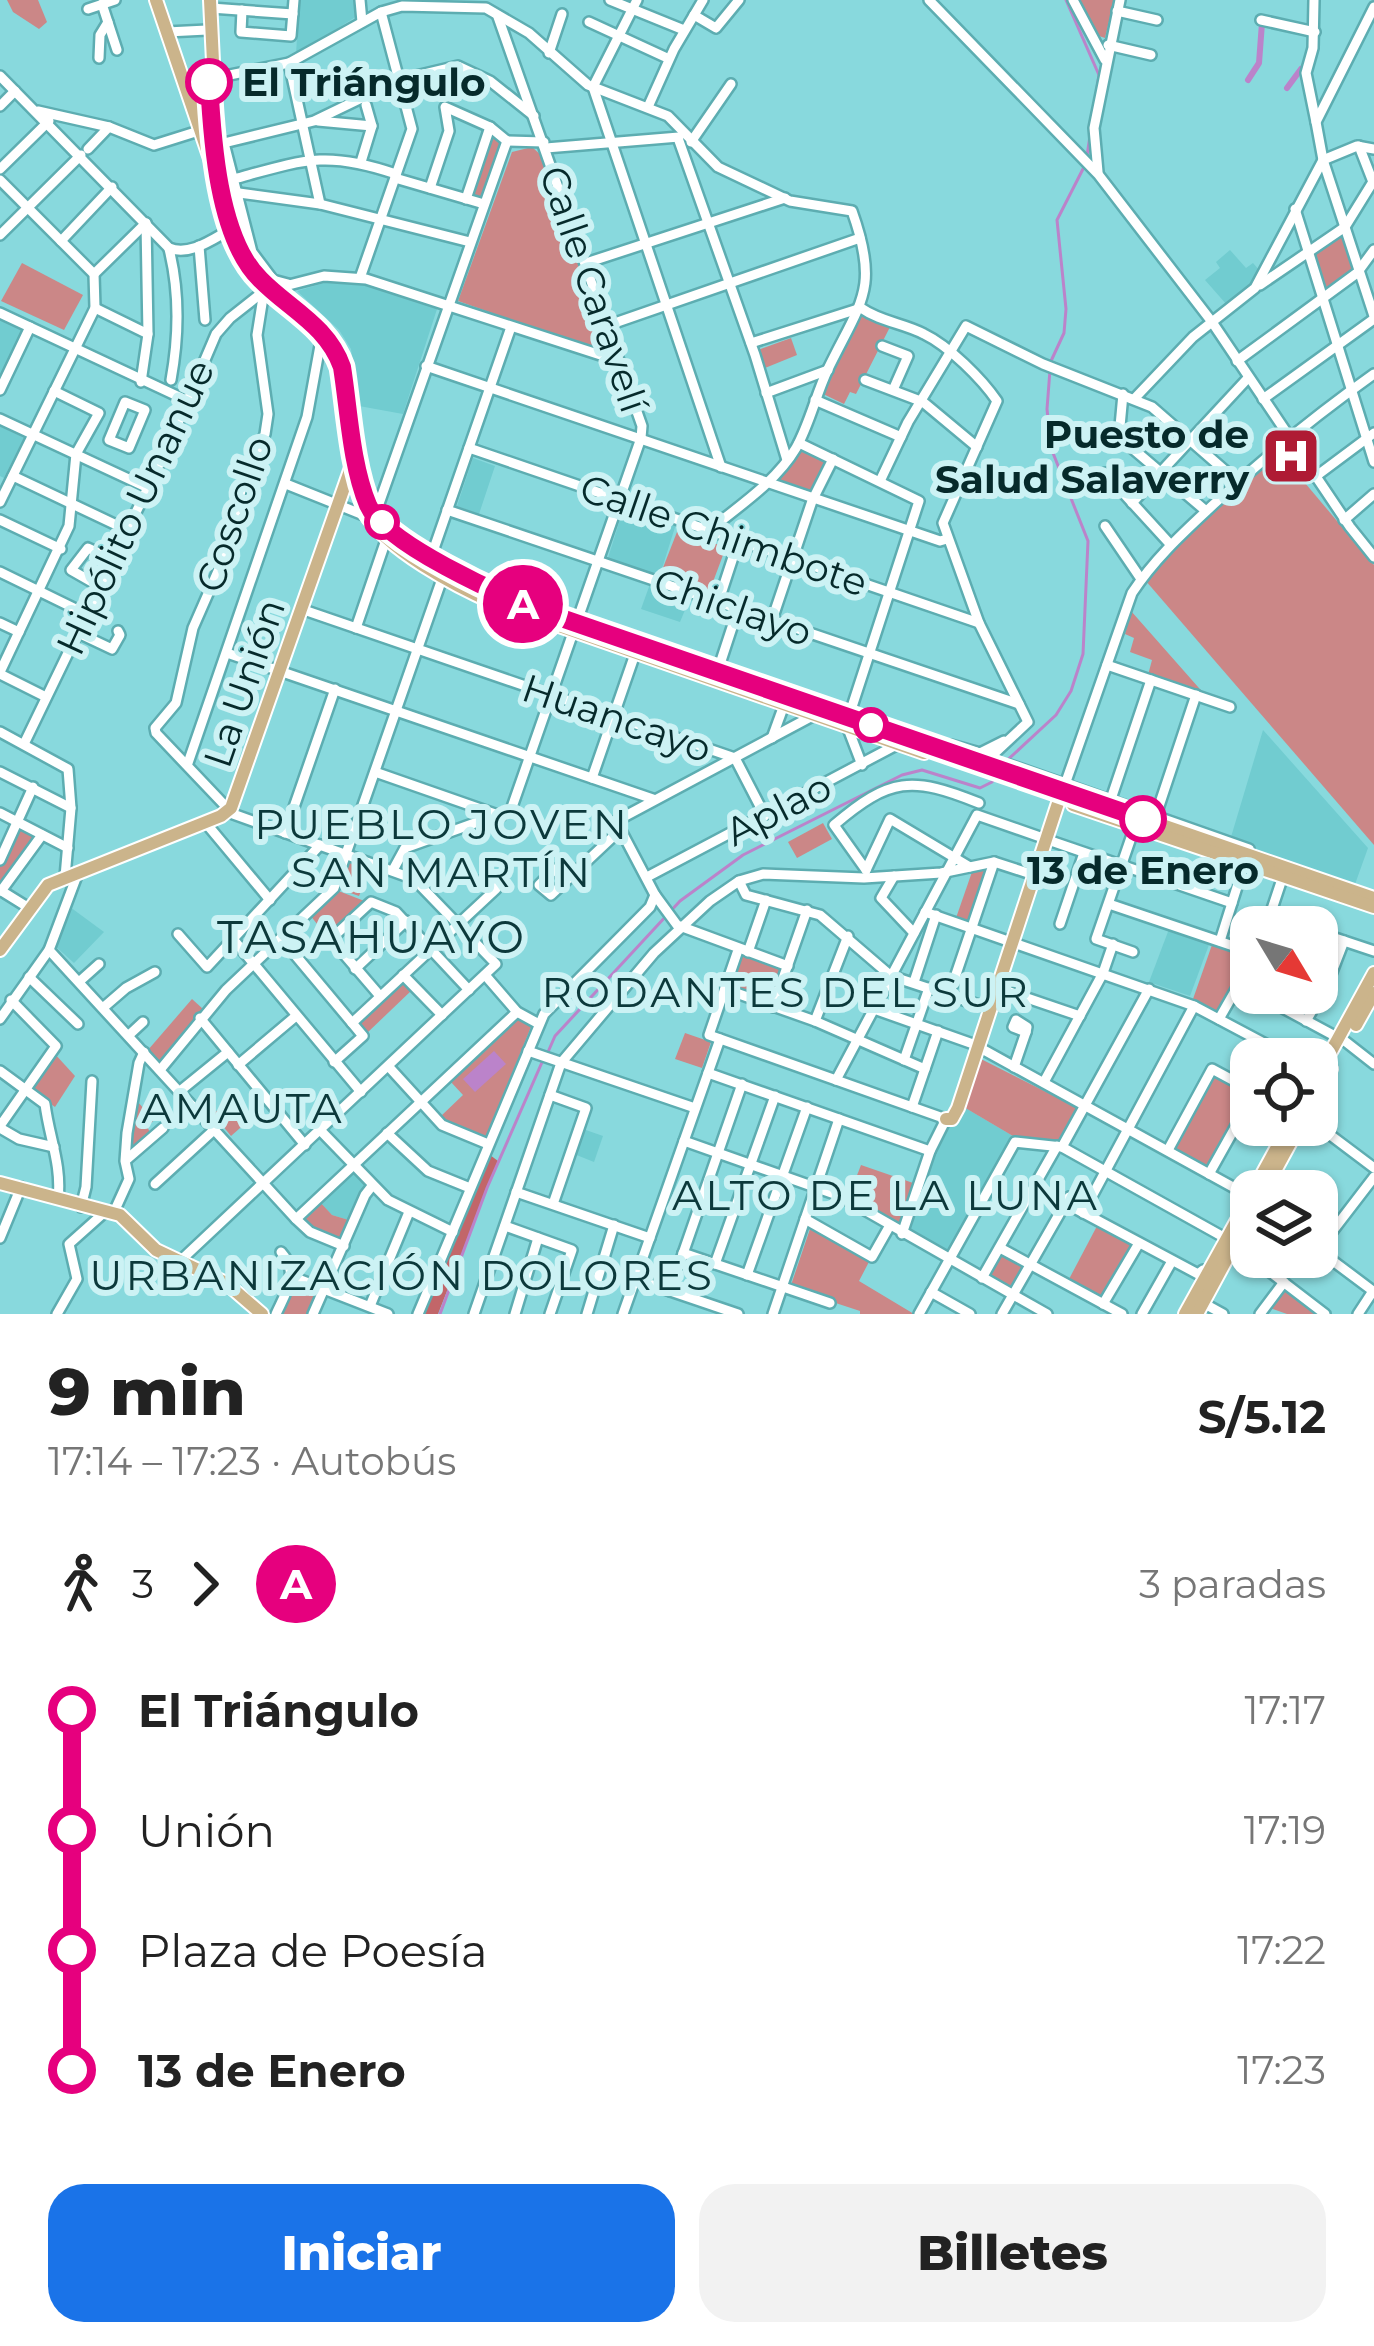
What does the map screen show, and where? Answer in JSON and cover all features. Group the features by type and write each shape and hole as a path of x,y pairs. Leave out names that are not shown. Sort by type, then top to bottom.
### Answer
{"main road":[{"path":"157,0 210,128 219,183"},
{"path":"209,3 211,79"},
{"path":"209,3 213,166 232,228 246,261 321,340 338,370 370,516 387,537 445,572 635,654 715,676 784,705 819,711"},
{"path":"269,290 312,322 334,348 342,367 356,461"},
{"name":"La Unión","path":"48,885 229,811 356,461"},
{"path":"370,516 429,562"},
{"path":"575,628 1374,902"},
{"path":"904,741 996,771"},
{"path":"1063,792 1135,826 1374,902"},
{"path":"975,1045 1063,792"},
{"path":"946,1119 955,1114 985,1006 1045,839"},
{"path":"1,946 48,885"},
{"path":"1338,1051 1374,973"},
{"path":"1338,1048 1374,993"},
{"path":"0,1183 129,1221 149,1246 226,1282 262,1314"},
{"path":"1185,1314 1206,1271 1230,1242"},
{"path":"1200,1309 1230,1242"}],"street":[{"path":"88,9 115,0"},
{"path":"242,10 241,32 292,36 294,0"},
{"path":"360,0 362,22"},
{"path":"610,0 635,5 684,30"},
{"path":"648,107 703,0"},
{"path":"694,15 716,28 739,0"},
{"path":"929,0 1098,174 1212,322 1344,520 1374,557"},
{"path":"1073,0 1105,60"},
{"path":"1263,400 1374,317 1323,160 1306,73 1315,32 1314,0"},
{"path":"209,3 293,14"},
{"path":"102,4 117,50"},
{"path":"211,79 290,63 381,12 424,4 487,4 593,88 670,118 684,138 718,167 785,198 814,207 848,208 867,264 861,308 827,370 799,443 766,483 707,531"},
{"path":"635,5 593,88 722,467"},
{"path":"1098,174 1094,128 1118,6 1157,20"},
{"path":"1316,122 1374,8"},
{"path":"360,278 412,129 381,12"},
{"path":"549,52 562,14"},
{"name":"Calle Caravelí","path":"497,16 642,426 621,500 511,810 500,816"},
{"path":"1261,20 1315,32"},
{"path":"99,58 100,34 108,22"},
{"path":"589,22 664,56"},
{"path":"167,32 207,30"},
{"path":"1108,45 1151,55"},
{"path":"290,63 309,122 320,204"},
{"path":"534,116 490,81 458,67 399,80 309,122 224,143 252,252 273,280 288,284 324,276 360,278 619,362"},
{"path":"0,76 84,152 170,248 178,252 199,246 232,228"},
{"path":"430,188 449,131 445,107 506,141 545,145 684,138 731,84"},
{"path":"0,106 15,91"},
{"path":"361,162 372,126 366,105"},
{"path":"36,111 110,127 154,145 210,128"},
{"path":"0,169 57,113"},
{"path":"309,122 372,126"},
{"path":"0,236 110,127"},
{"path":"466,199 490,128"},
{"path":"684,138 708,225 787,460"},
{"path":"286,484 370,516 506,141"},
{"path":"1135,398 1212,322 1345,227 1373,181 1359,146"},
{"path":"1256,288 1323,160 1359,146 1374,149"},
{"path":"234,179 311,158 361,162 484,204"},
{"path":"0,180 94,274 95,308 0,502"},
{"path":"61,241 112,188"},
{"path":"239,193 320,204 470,242"},
{"path":"586,263 785,198"},
{"path":"1294,209 1370,436 1374,462"},
{"path":"94,274 146,223"},
{"path":"141,382 148,334 146,223"},
{"path":"606,326 860,238"},
{"path":"199,246 206,320"},
{"path":"170,248 177,281 178,334 171,380"},
{"path":"1237,361 1359,269 1374,250"},
{"name":"Hipólito Unanue","path":"24,744 148,488 216,334 269,290 288,284"},
{"name":"Coscollo","path":"188,764 155,728 179,694 193,628 225,555 243,483 265,434 268,414 257,335 269,290"},
{"path":"95,308 148,334"},
{"path":"751,344 861,308 889,324 925,334 987,386 996,407 944,519 979,623 1028,722 996,771"},
{"path":"0,313 188,401"},
{"path":"881,479 919,403 966,326 1043,364 1135,398 1193,440 1238,482"},
{"path":"0,390 30,327"},
{"path":"429,562 512,327"},
{"path":"180,1261 496,964 422,884 229,811 188,764 286,484 314,388 321,340"},
{"path":"882,346 907,355 892,390"},
{"path":"426,366 940,541 947,539"},
{"path":"766,392 827,370"},
{"path":"1220,941 1247,859 1245,846 1111,800 1063,792 1132,592 1141,579 1170,544 1288,437 1374,374"},
{"path":"1132,502 1248,379"},
{"path":"865,380 919,403 977,447"},
{"path":"46,697 0,673 70,526 76,454 99,413 54,391"},
{"path":"1123,394 1119,437 1206,511"},
{"path":"815,400 902,437"},
{"path":"125,401 145,410 129,448 119,445 109,440 125,401"},
{"path":"0,418 148,488"},
{"path":"1316,477 1370,436"},
{"path":"799,443 918,498 919,508 848,721 862,765"},
{"path":"108,469 119,445"},
{"name":"Calle Chimbote","path":"469,448 979,623"},
{"path":"772,620 833,459"},
{"path":"1105,473 1170,544"},
{"path":"13,476 127,530"},
{"path":"1344,520 1374,494"},
{"name":"Chiclayo","path":"447,510 1019,704"},
{"path":"0,520 61,549"},
{"path":"1105,526 1141,579"},
{"path":"356,628 387,537"},
{"path":"718,603 738,542"},
{"path":"99,586 71,570 88,548 112,560"},
{"path":"0,572 86,614"},
{"path":"160,1070 200,1018 334,888 445,572"},
{"name":"Huancayo","path":"301,609 735,758 765,816"},
{"path":"715,676 738,610"},
{"name":"Hipólito Unanue","path":"0,623 20,632"},
{"path":"76,632 112,650 118,631"},
{"path":"227,653 653,799"},
{"path":"592,778 635,654"},
{"path":"1107,665 1230,706"},
{"path":"1111,800 1151,680"},
{"path":"285,833 334,689"},
{"path":"1156,814 1196,695"},
{"path":"772,738 784,705"},
{"path":"566,881 618,826 653,799 819,711"},
{"path":"0,732 66,766 71,875 49,950 0,1019"},
{"path":"940,750 951,745 980,753 1019,733"},
{"name":"Aplao","path":"647,877 904,741"},
{"path":"0,772 70,808"},
{"path":"375,772 500,816"},
{"path":"865,874 834,828 857,807 894,786 932,785 1045,839 1232,904"},
{"path":"0,860 33,787"},
{"path":"914,982 930,913 978,809"},
{"path":"0,814 68,848"},
{"path":"393,870 405,848 500,816"},
{"path":"865,874 890,819 970,867"},
{"path":"206,822 270,900"},
{"path":"618,826 677,924 788,966"},
{"path":"1133,952 1096,939 1135,826"},
{"path":"29,908 0,890 42,835"},
{"path":"178,934 207,967 320,845"},
{"path":"48,885 68,848"},
{"path":"1060,924 1084,853"},
{"path":"474,1314 550,1095 555,1060 677,924 739,881 763,874 894,876 994,862 1031,874"},
{"path":"949,995 994,862"},
{"path":"894,876 881,898 914,933"},
{"path":"1273,906 1282,876"},
{"path":"352,1022 496,889 485,877"},
{"path":"739,881 746,895 820,915 891,976 985,1006"},
{"path":"418,1314 549,1005 658,899"},
{"path":"623,1314 708,1072 725,989 766,900"},
{"path":"380,996 331,939 371,902 395,912 469,990"},
{"path":"1109,904 1230,945"},
{"path":"773,1007 807,910"},
{"path":"930,913 1194,1006 1254,1038"},
{"path":"836,1080 914,933 930,913"},
{"path":"356,969 406,922"},
{"path":"815,1022 848,936"},
{"path":"281,938 363,1036 334,1062"},
{"path":"233,939 361,1092"},
{"path":"1338,939 1374,951"},
{"path":"1306,1021 1344,941"},
{"path":"1043,1082 1102,974 1113,944"},
{"path":"49,950 296,1219 314,1234 344,1246"},
{"path":"80,981 99,964"},
{"path":"104,1007 154,972"},
{"path":"403,975 442,1015"},
{"path":"485,976 517,1012 539,1024"},
{"path":"29,977 78,1024"},
{"path":"904,1060 929,988"},
{"path":"998,988 1080,1016"},
{"path":"725,989 925,1069"},
{"path":"982,1278 1149,989"},
{"path":"10,999 56,1046 0,1127 19,1138 54,1147"},
{"path":"1219,1019 1230,1000"},
{"path":"1083,1213 1194,1006"},
{"path":"874,1009 975,1045 1230,1184"},
{"path":"296,1219 517,1012"},
{"path":"1297,1014 1374,1064"},
{"path":"238,1065 296,1016"},
{"path":"200,1018 305,1145"},
{"path":"129,1035 143,1022"},
{"path":"912,1107 938,1031"},
{"path":"1014,1067 1026,1032"},
{"path":"714,1037 946,1119 902,1234"},
{"path":"57,1314 77,1279 69,1244 110,1212 128,1184 124,1161 144,1052"},
{"path":"180,1091 228,1052"},
{"path":"532,1052 695,1108"},
{"path":"388,1066 442,1125 488,1144"},
{"path":"1168,1150 1212,1069 1230,1079"},
{"path":"0,1071 45,1103 60,1170 58,1199"},
{"path":"708,1072 930,1151"},
{"path":"82,1207 92,1082"},
{"path":"670,1291 742,1084"},
{"path":"550,1095 586,1108 553,1204"},
{"path":"715,1264 775,1096"},
{"path":"748,1275 807,1107"},
{"path":"773,1314 838,1119"},
{"path":"124,1161 163,1128"},
{"path":"155,1184 215,1130"},
{"path":"321,1131 373,1186 409,1212 453,1232"},
{"path":"387,1132 428,1171 470,1188"},
{"path":"1209,1174 1230,1136"},
{"path":"684,1141 840,1196 1047,1314"},
{"path":"919,1314 1015,1142 1059,1146 1230,1242"},
{"path":"1338,1143 1374,1173 1338,1221"},
{"path":"313,1314 373,1186"},
{"path":"0,1238 22,1187"},
{"path":"516,1192 650,1238"},
{"path":"1002,1314 1067,1200 1175,1261"},
{"path":"370,1306 409,1212"},
{"path":"805,1219 872,1257 890,1227"},
{"path":"586,1314 614,1225"},
{"path":"505,1226 572,1250 550,1314"},
{"path":"517,1313 538,1238"},
{"path":"1103,1304 1138,1243"},
{"path":"1000,1248 1122,1314"},
{"path":"276,1314 293,1276 281,1252"},
{"path":"683,1253 830,1303"},
{"path":"1142,1314 1175,1261 1184,1258 1206,1271"},
{"path":"1338,1265 1373,1291 1358,1314"},
{"path":"293,1276 388,1314"},
{"path":"1279,1278 1325,1314"},
{"path":"635,1279 734,1313"},
{"path":"1260,1314 1284,1282"},
{"path":"931,1292 965,1313"},
{"path":"1200,1309 1223,1314"}],"shaded area":[{"path":"7,0 38,0 47,22 39,29 13,12"},
{"path":"299,0 358,0 357,16 296,55"},
{"path":"1078,0 1114,0 1105,38 1096,35"},
{"path":"491,130 503,140 483,201 470,198"},
{"path":"532,147 542,156 609,347 603,352 458,301 512,152"},
{"path":"1343,230 1354,269 1325,292 1314,253"},
{"path":"1230,250 1246,268 1253,263 1259,270 1252,285 1227,305 1205,280 1220,268 1216,262"},
{"path":"22,263 83,295 64,330 1,301"},
{"path":"331,281 371,283 438,306 403,414 359,406 351,349 339,330 297,291"},
{"path":"859,314 890,327 856,394 850,392 844,404 821,393"},
{"path":"0,318 23,329 0,377"},
{"path":"791,338 797,355 765,368 758,350"},
{"path":"0,426 24,438 4,478 0,476"},
{"path":"798,450 826,463 811,494 773,479"},
{"path":"1279,452 1374,565 1374,845 1145,580 1178,541"},
{"path":"473,458 495,466 479,514 457,506"},
{"path":"624,507 676,524 659,578 607,561"},
{"path":"677,532 726,547 710,590 659,578"},
{"path":"650,584 690,598 680,622 641,609"},
{"path":"1131,611 1206,696 1148,675 1152,660 1130,652 1134,638 1125,634"},
{"path":"1263,730 1368,848 1354,887 1262,855 1231,837"},
{"path":"823,823 832,839 797,858 788,842"},
{"path":"18,830 36,836 0,887 0,867"},
{"path":"349,861 370,868 359,896 339,889"},
{"path":"973,869 987,869 968,923 956,918"},
{"path":"336,890 367,902 328,938 310,915"},
{"path":"70,907 104,932 74,963 53,944"},
{"path":"1169,929 1210,942 1190,996 1149,982"},
{"name":"13 de Enero","path":"1213,942 1230,948 1230,994 1219,1014 1193,999"},
{"path":"739,953 784,968 772,1003 727,987"},
{"path":"401,980 412,990 366,1034 357,1024"},
{"path":"192,999 203,1009 160,1063 148,1050"},
{"path":"517,1018 531,1027 485,1140 452,1128 441,1116 463,1095 450,1081"},
{"path":"685,1033 711,1042 702,1068 675,1059"},
{"path":"494,1051 506,1064 475,1092 463,1079"},
{"path":"54,1053 75,1076 55,1107 31,1090"},
{"path":"979,1058 1078,1108 1059,1142 1018,1139 962,1106"},
{"path":"1214,1072 1230,1081 1230,1132 1209,1170 1171,1150"},
{"path":"229,1100 248,1121 231,1136 213,1114"},
{"path":"137,1101 154,1120 147,1127 152,1135 128,1152"},
{"path":"962,1106 1018,1139 948,1253 909,1229 943,1127 956,1123"},
{"path":"583,1129 603,1136 594,1162 574,1154"},
{"path":"490,1155 498,1161 438,1314 424,1314"},
{"path":"861,1165 916,1184 900,1226 849,1196"},
{"path":"353,1169 368,1185 352,1221 332,1215 319,1201"},
{"path":"319,1201 332,1215 352,1221 344,1241 301,1219"},
{"path":"812,1223 871,1258 859,1281 914,1314 860,1314 790,1288"},
{"path":"1097,1226 1134,1247 1103,1299 1068,1281"},
{"path":"1000,1250 1027,1265 1013,1291 985,1277"},
{"path":"293,1277 326,1289 312,1314 277,1314"},
{"path":"1285,1285 1321,1314 1287,1314 1267,1307"}],"waterway":[{"path":"1066,0 1099,75 1087,156"},
{"path":"1248,80 1259,63 1262,23"},
{"path":"1287,88 1301,69"},
{"path":"1051,361 1064,333 1066,309 1057,220 1085,165"},
{"path":"1001,766 1056,715 1071,691 1083,654 1088,541 1051,448 1050,370"},
{"path":"548,1052 555,1036 680,901 743,855 902,775 922,770 980,788 996,775"},
{"path":"440,1314 487,1188 543,1060"}],"bus line":[{"name":"A","path":"209,82 213,166 237,240 256,275 293,304 334,348 342,367 368,504 385,524 471,581 541,611 1143,819"}],"place":[{"name":"El Triángulo","path":"209,82"},
{"name":"Puesto de Salud Salaverry","path":"1291,456"},
{"name":"13 de Enero","path":"1143,819"}],"district":[{"name":"PUEBLO JOVEN SAN MARTÍN","path":"442,848"},
{"name":"TASAHUAYO","path":"372,936"},
{"name":"RODANTES DEL SUR","path":"786,992"},
{"name":"AMAUTA","path":"243,1108"},
{"name":"ALTO DE LA LUNA","path":"886,1195"},
{"name":"URBANIZACIÓN DOLORES","path":"402,1275"}]}
